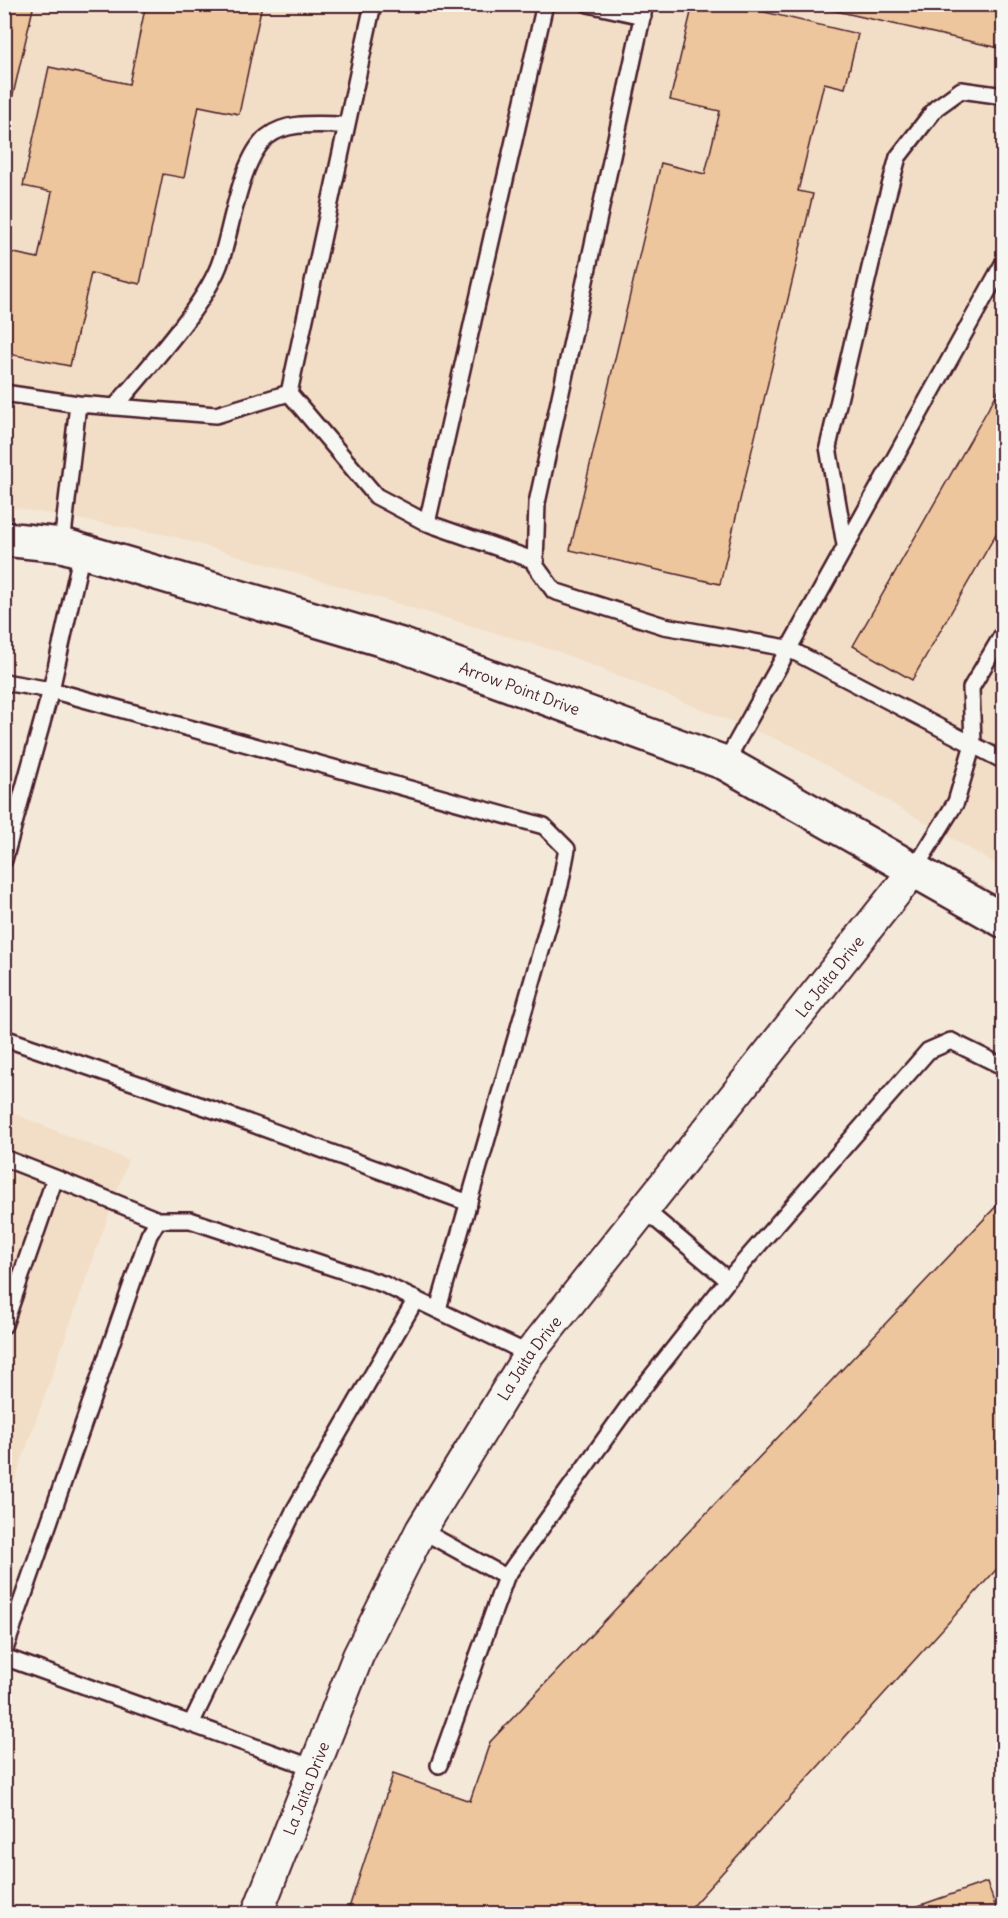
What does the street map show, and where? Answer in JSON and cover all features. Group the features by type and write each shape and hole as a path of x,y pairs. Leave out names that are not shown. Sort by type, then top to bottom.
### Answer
{"street":[{"name":"Arrow Point Drive","path":"4,539 72,549 401,645 725,763 1004,921"},
{"name":"La Jaita Drive","path":"257,1914 358,1656 421,1530 529,1354 914,870"}],"lane":[{"path":"289,393 373,4"},
{"path":"427,523 545,4"},
{"path":"588,4 644,10 537,503 535,566 555,591 664,626 787,648 1004,761"},
{"path":"845,545 828,447 898,157 936,108 961,90 1004,96"},
{"path":"115,407 197,303 220,263 247,171 267,136 291,126 346,125"},
{"path":"725,763 1004,262"},
{"path":"4,393 78,404 216,415 289,393"},
{"path":"289,393 376,496 427,523 536,561"},
{"path":"4,860 51,690 72,549 78,404"},
{"path":"914,870 956,802 973,744 971,688 1004,632"},
{"path":"4,682 51,690 544,826 567,849 560,885 438,1309"},
{"path":"4,1038 470,1203"},
{"path":"439,1765 506,1577 630,1404 728,1280 928,1051 951,1041 1004,1068"},
{"path":"4,1158 158,1220 189,1220 383,1284 529,1354"},
{"path":"4,1325 55,1178"},
{"path":"645,1210 728,1280"},
{"path":"4,1652 148,1235 158,1220"},
{"path":"191,1724 295,1509 416,1299"},
{"path":"421,1530 506,1577"},
{"path":"4,1657 314,1768"}],"shaded area":[{"path":"4,5 1003,5 1003,868 793,746 559,652 172,536 5,506"},
{"path":"5,1110 128,1160 5,1508"}],"building":[{"path":"4,4 34,4 4,134"},
{"path":"146,4 240,4 261,9 239,114 199,106 184,178 163,174 140,284 91,273 70,366 4,353 4,251 38,258 52,192 23,186 49,67 129,84"},
{"path":"693,4 731,4 858,34 845,88 824,83 798,191 813,194 720,584 570,550 661,163 705,174 720,111 670,100"},
{"path":"805,4 1004,4 1004,49"},
{"path":"1004,381 1004,520 912,680 853,646"},
{"path":"1004,1198 1004,1561 685,1914 347,1914 393,1774 470,1801 490,1742"},
{"path":"987,1882 998,1914 895,1914"}]}
